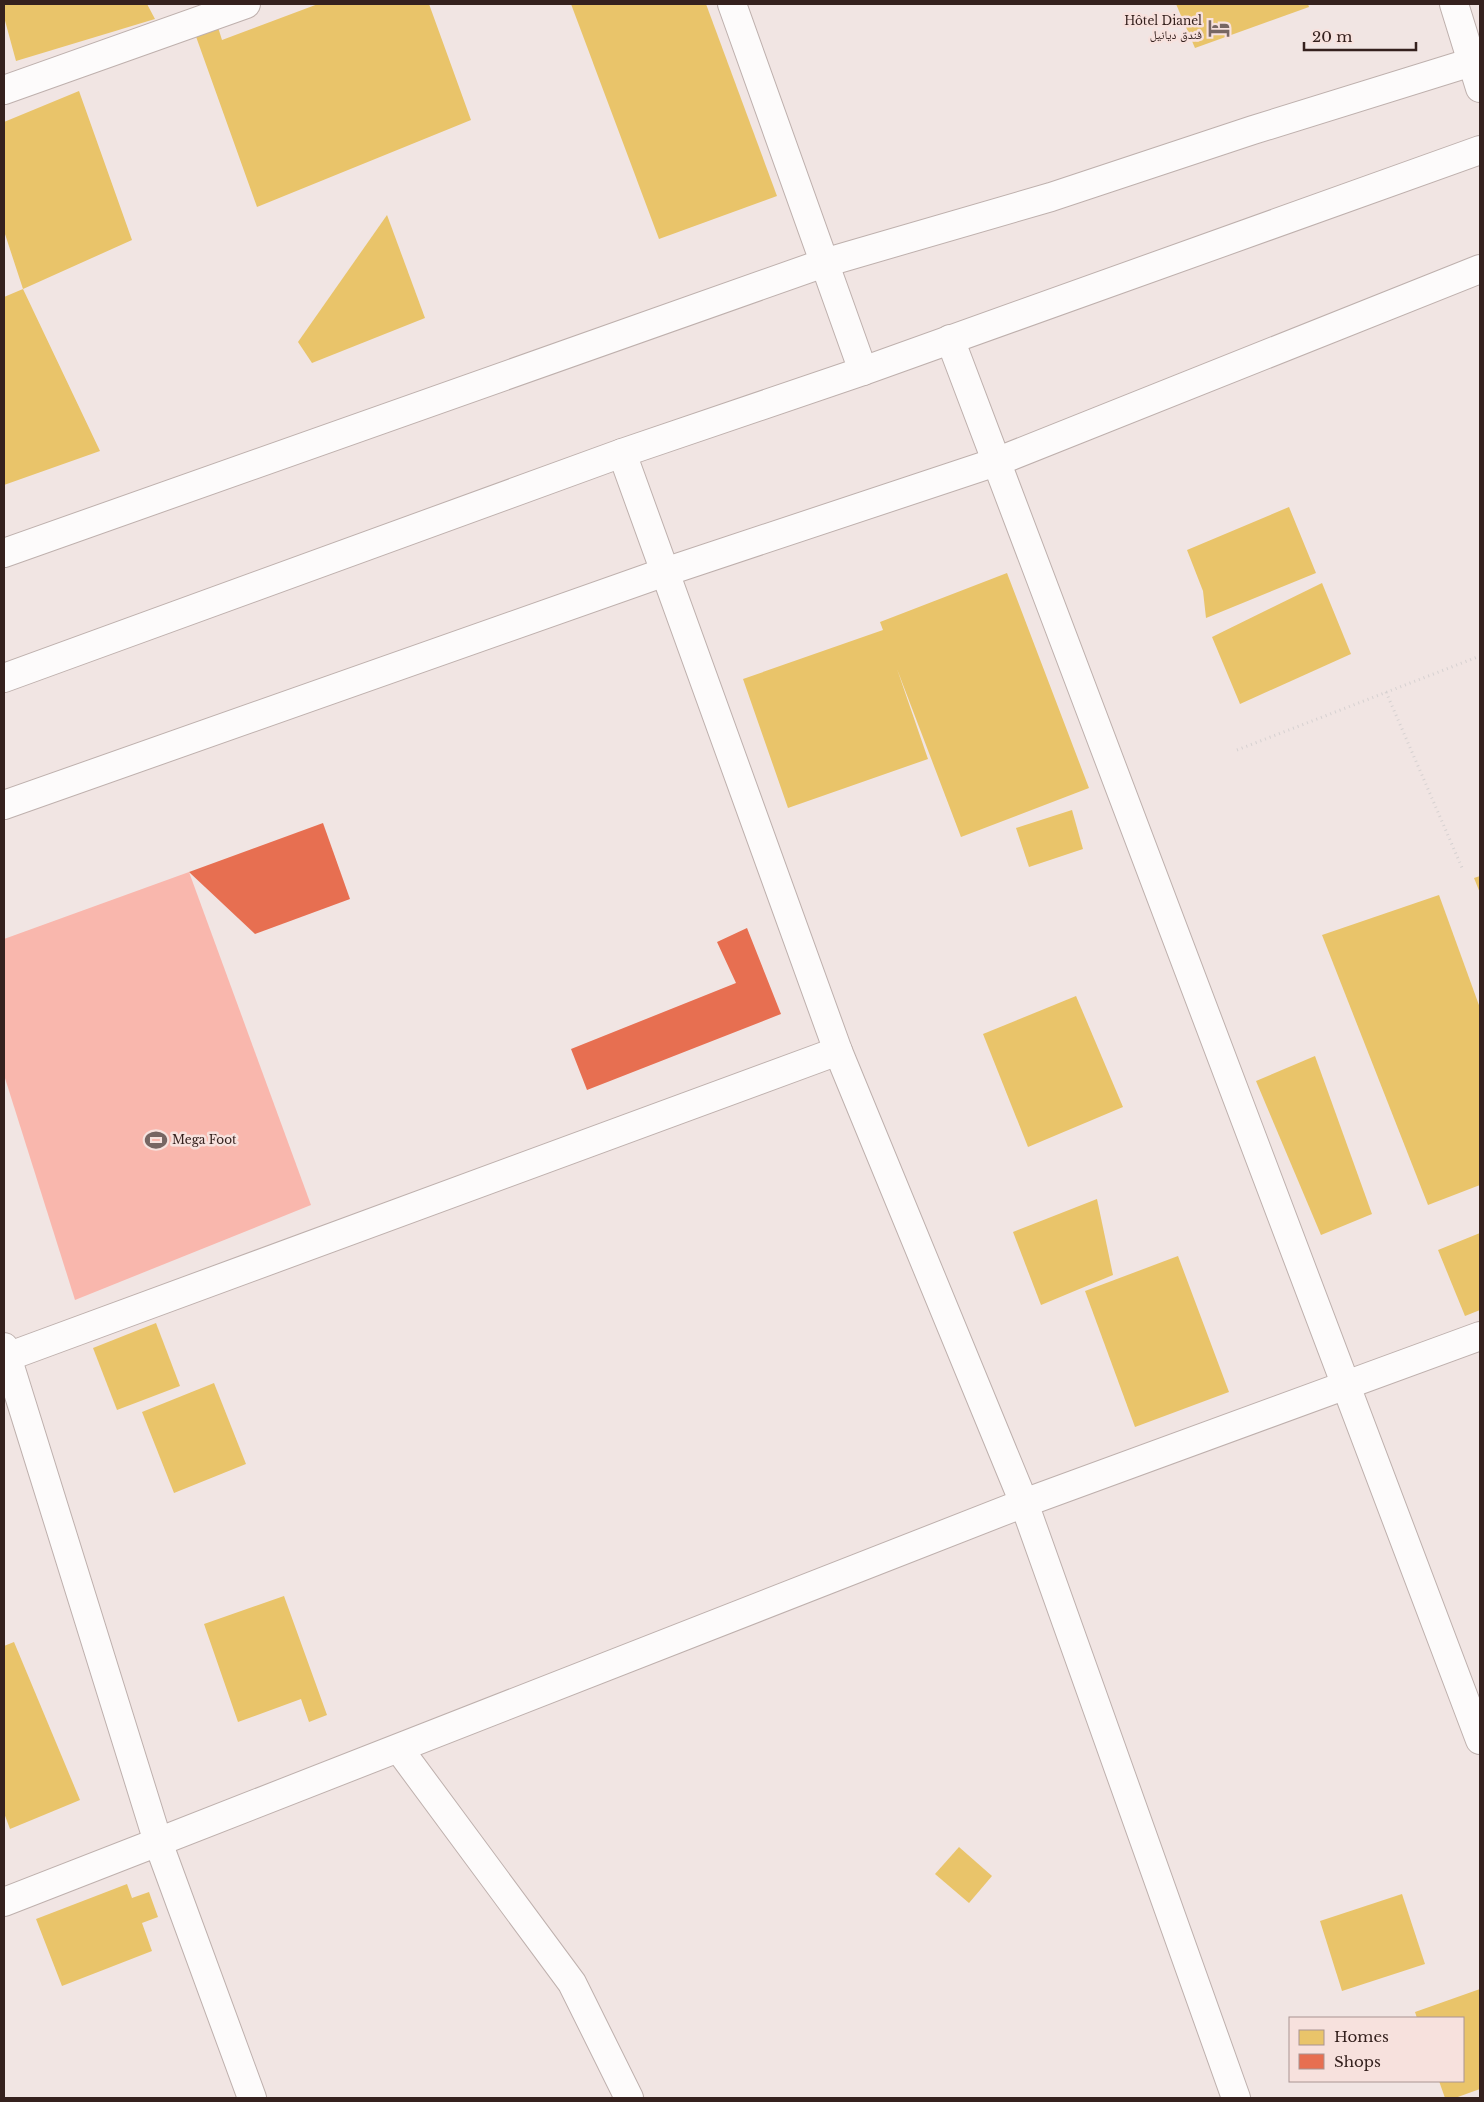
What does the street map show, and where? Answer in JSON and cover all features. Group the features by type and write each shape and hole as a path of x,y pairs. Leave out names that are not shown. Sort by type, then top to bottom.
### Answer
{"street":[{"path":"4,90 246,4"},
{"path":"732,4 863,371"},
{"path":"1454,4 1480,88"},
{"path":"4,553 824,263 1051,197 1253,130 1472,62"},
{"path":"4,678 622,453 863,371 1480,150"},
{"path":"4,805 666,572 996,462 1480,270"},
{"path":"950,339 1344,1385 1480,1740"},
{"path":"622,453 838,1051 1024,1503 1236,2098"},
{"path":"252,2098 158,1842 5,1352 838,1051"},
{"path":"4,1902 1024,1503 1480,1336"},
{"path":"399,1749 572,1983 629,2098"}],"path":[{"path":"1237,750 1480,656"},
{"path":"1386,692 1463,870"}],"shaded area":[{"name":"Mega Foot","path":"189,872 311,1205 75,1300 4,1075 4,939"}],"building: Homes":[{"path":"4,4 147,4 155,19 16,61 4,17"},
{"path":"318,4 429,4 471,120 257,207 194,31 216,21 222,40"},
{"path":"571,4 706,4 777,196 659,239"},
{"name":"Hôtel Dianel فندق ديانيل","path":"1176,4 1308,4 1309,7 1195,48"},
{"path":"79,91 132,240 23,289 4,231 4,122"},
{"path":"387,215 425,318 312,363 298,342"},
{"path":"23,289 100,451 4,485 4,297"},
{"path":"1289,507 1316,573 1206,618 1203,591 1187,550"},
{"path":"1007,573 1089,788 961,837 897,669 928,759 788,808 743,679 883,630 880,622"},
{"path":"1322,583 1351,654 1240,704 1212,637"},
{"path":"1072,810 1083,849 1029,867 1016,828"},
{"path":"1480,876 1480,893 1474,878"},
{"path":"1439,895 1480,1008 1480,1185 1428,1205 1322,935"},
{"path":"1076,996 1123,1107 1028,1147 983,1034"},
{"path":"1315,1056 1372,1214 1321,1235 1256,1081"},
{"path":"1097,1199 1113,1275 1041,1305 1013,1232"},
{"path":"1480,1233 1480,1310 1465,1316 1438,1250"},
{"path":"1178,1256 1229,1392 1135,1427 1085,1291"},
{"path":"156,1323 180,1386 117,1410 93,1348"},
{"path":"214,1383 246,1464 174,1493 142,1412"},
{"path":"284,1596 327,1715 309,1722 301,1699 238,1722 204,1624"},
{"path":"14,1642 80,1800 10,1829 4,1813 4,1646"},
{"path":"959,1847 992,1876 969,1903 935,1874"},
{"path":"127,1884 132,1898 149,1892 158,1917 142,1923 152,1951 62,1986 36,1919"},
{"path":"1402,1894 1425,1964 1342,1991 1320,1921"},
{"path":"1480,1989 1480,2089 1455,2098 1445,2098 1439,2082 1464,2082 1464,2017 1417,2017 1415,2012"}],"building: Shops":[{"path":"323,823 350,899 255,934 189,872"},
{"path":"747,928 781,1014 587,1090 571,1049 736,983 717,942"}],"place":[{"name":"Hôtel Dianel فندق ديانيل","path":"1219,28"},
{"name":"Mega Foot","path":"156,1140"}]}
